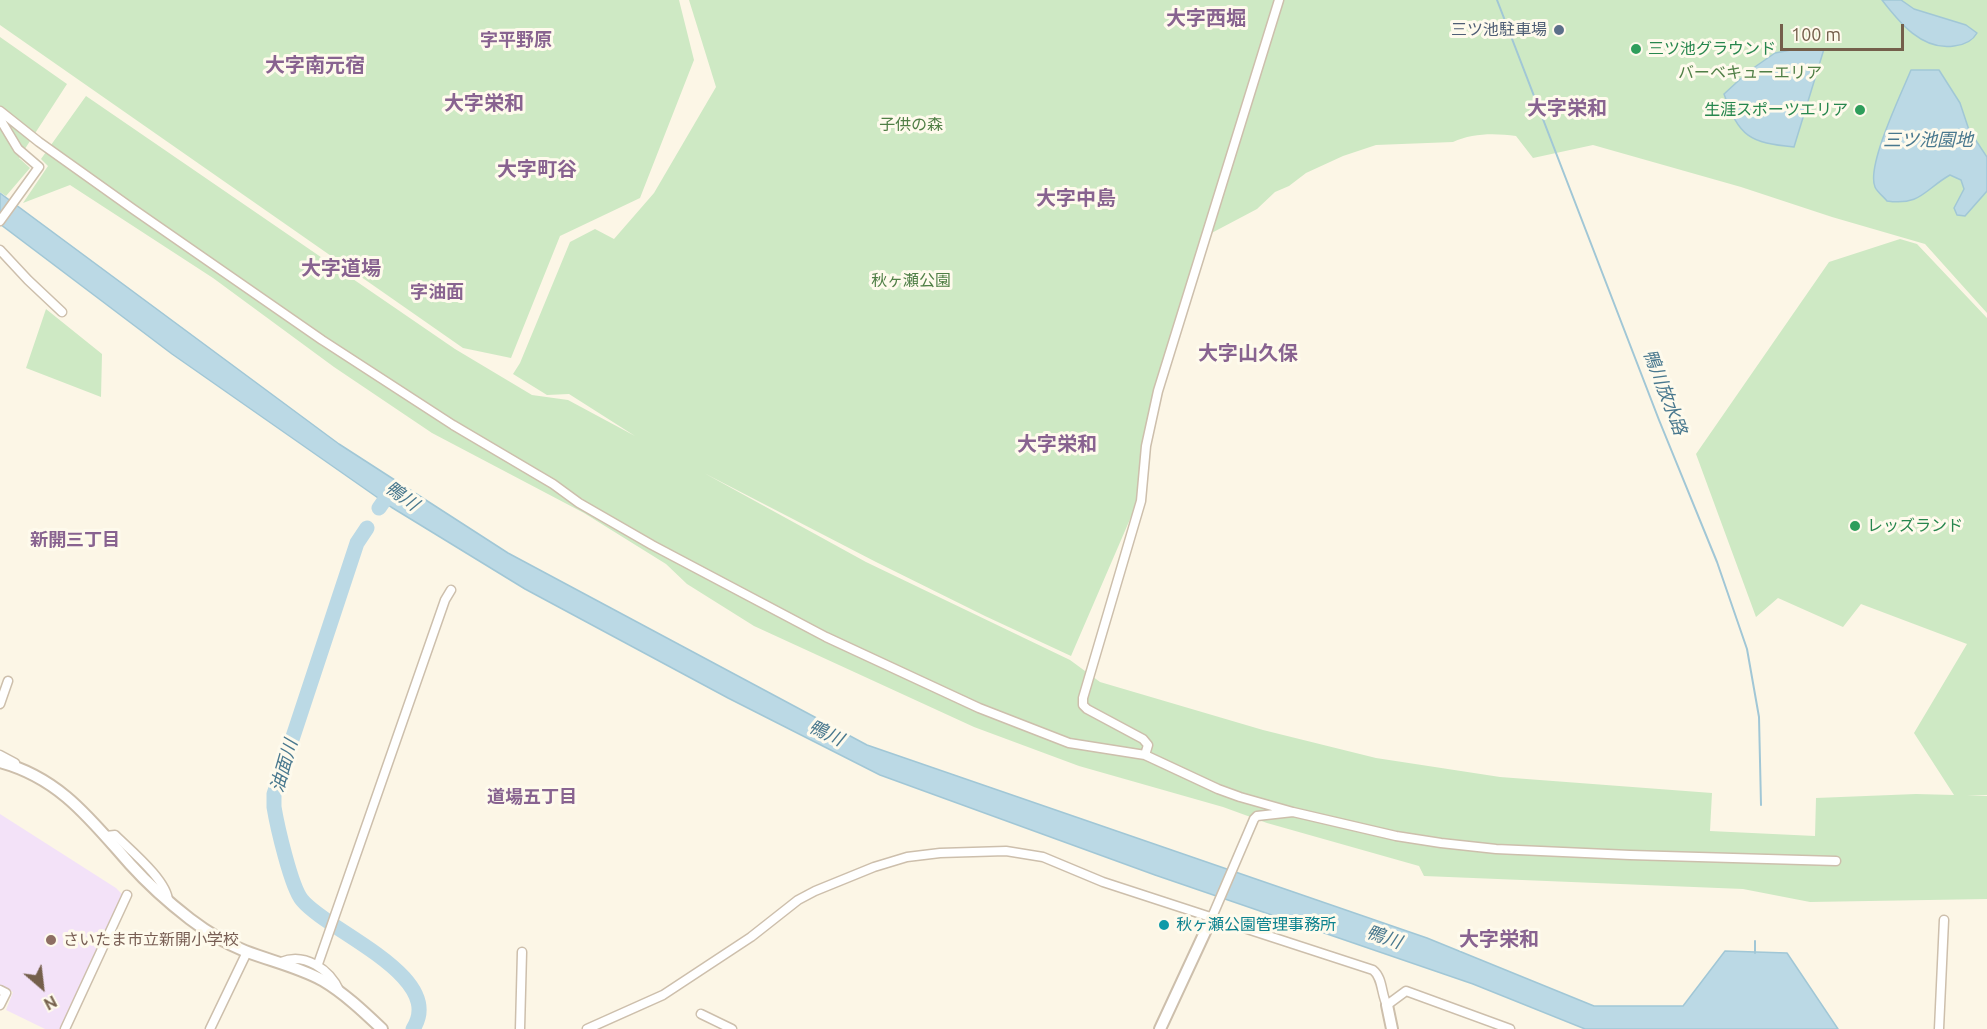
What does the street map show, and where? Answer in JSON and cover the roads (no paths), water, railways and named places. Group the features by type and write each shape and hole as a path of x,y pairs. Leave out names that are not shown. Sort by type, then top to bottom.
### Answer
{"street":[{"path":"1145,755 1148,745 1143,739 1087,709 1083,705 1083,698 1141,501 1146,446 1158,392 1279,0"},
{"path":"0,111 39,142 150,221 322,340 453,425 553,484 579,503 652,545 836,642 990,712 1069,742 1145,755 1240,797 1396,836 1473,847 1630,855 1836,861"},
{"path":"0,119 18,149 39,167 0,221"},
{"path":"0,250 62,312"},
{"path":"318,964 445,600 451,590"},
{"path":"0,704 8,681"},
{"path":"0,755 15,763 19,769"},
{"path":"0,762 48,783 64,794 82,809 150,885 208,932 247,952 280,962 321,980 340,993 381,1029"},
{"path":"1160,1029 1213,915 1250,825 1257,816 1293,812"},
{"path":"587,1029 663,995 751,937 798,900 874,867 907,857 940,853 1006,851 1043,857 1103,882 1213,915 1373,969 1377,974 1387,1005 1392,1029"},
{"path":"65,1029 127,895"},
{"path":"1939,1029 1944,920"},
{"path":"210,1029 247,952"},
{"path":"520,1029 522,952"},
{"path":"280,962 289,958 318,964 336,983 340,993"},
{"path":"0,990 6,993 0,1005"},
{"path":"1387,1005 1406,991 1510,1029"},
{"path":"701,1014 732,1029"}],"water":[{"path":"1882,0 1901,0 1914,9 1966,25 1977,33 1970,41 1961,45 1932,44 1904,26"},
{"path":"1796,49 1824,49 1794,147 1756,140 1741,129 1724,94 1749,71 1775,53"},
{"name":"三ツ池園地","path":"1911,70 1939,70 1960,103 1969,130 1987,157 1987,191 1965,216 1957,215 1954,208 1964,189 1961,180 1950,175 1922,195 1908,201 1887,201 1875,187 1874,177 1880,147"},
{"name":"鴨川","path":"0,193 339,444 508,553 867,745 1427,938 1594,1006 1683,1006 1725,951 1787,953 1838,1029 1585,1029 1473,984 1155,875 880,775 728,698 525,589 391,507 172,354 0,224"}],"waterway":[{"name":"鴨川放水路","path":"1497,0 1659,420 1717,562 1747,649 1759,717 1761,805"},
{"name":"油面川","path":"379,508 391,491"},
{"name":"油面川","path":"367,528 357,543 274,794 274,807 289,870 302,900 316,913 400,973 414,991 419,1010 413,1029"},
{"name":"鴨川放水路","path":"1755,941 1755,953"}],"place":[{"name":"三ツ池駐車場","path":"1559,30"},
{"name":"三ツ池グラウンド","path":"1636,49"},
{"name":"生涯スポーツエリア","path":"1860,110"},
{"name":"レッズランド","path":"1855,526"},
{"name":"秋ヶ瀬公園管理事務所","path":"1164,925"},
{"name":"さいたま市立新開小学校","path":"51,940"}],"district":[{"name":"大字西堀","path":"1206,18"},
{"name":"字平野原","path":"516,40"},
{"name":"大字南元宿","path":"315,65"},
{"name":"大字栄和","path":"484,103"},
{"name":"大字栄和","path":"1567,108"},
{"name":"大字町谷","path":"537,169"},
{"name":"大字中島","path":"1076,198"},
{"name":"大字道場","path":"341,268"},
{"name":"字油面","path":"437,292"},
{"name":"大字山久保","path":"1248,353"},
{"name":"大字栄和","path":"1057,444"},
{"name":"新開三丁目","path":"75,540"},
{"name":"道場五丁目","path":"532,797"},
{"name":"大字栄和","path":"1499,939"}],"park label":[{"name":"バーベキューエリア","path":"1750,73"},
{"name":"子供の森","path":"911,125"},
{"name":"秋ヶ瀬公園","path":"911,281"}]}
